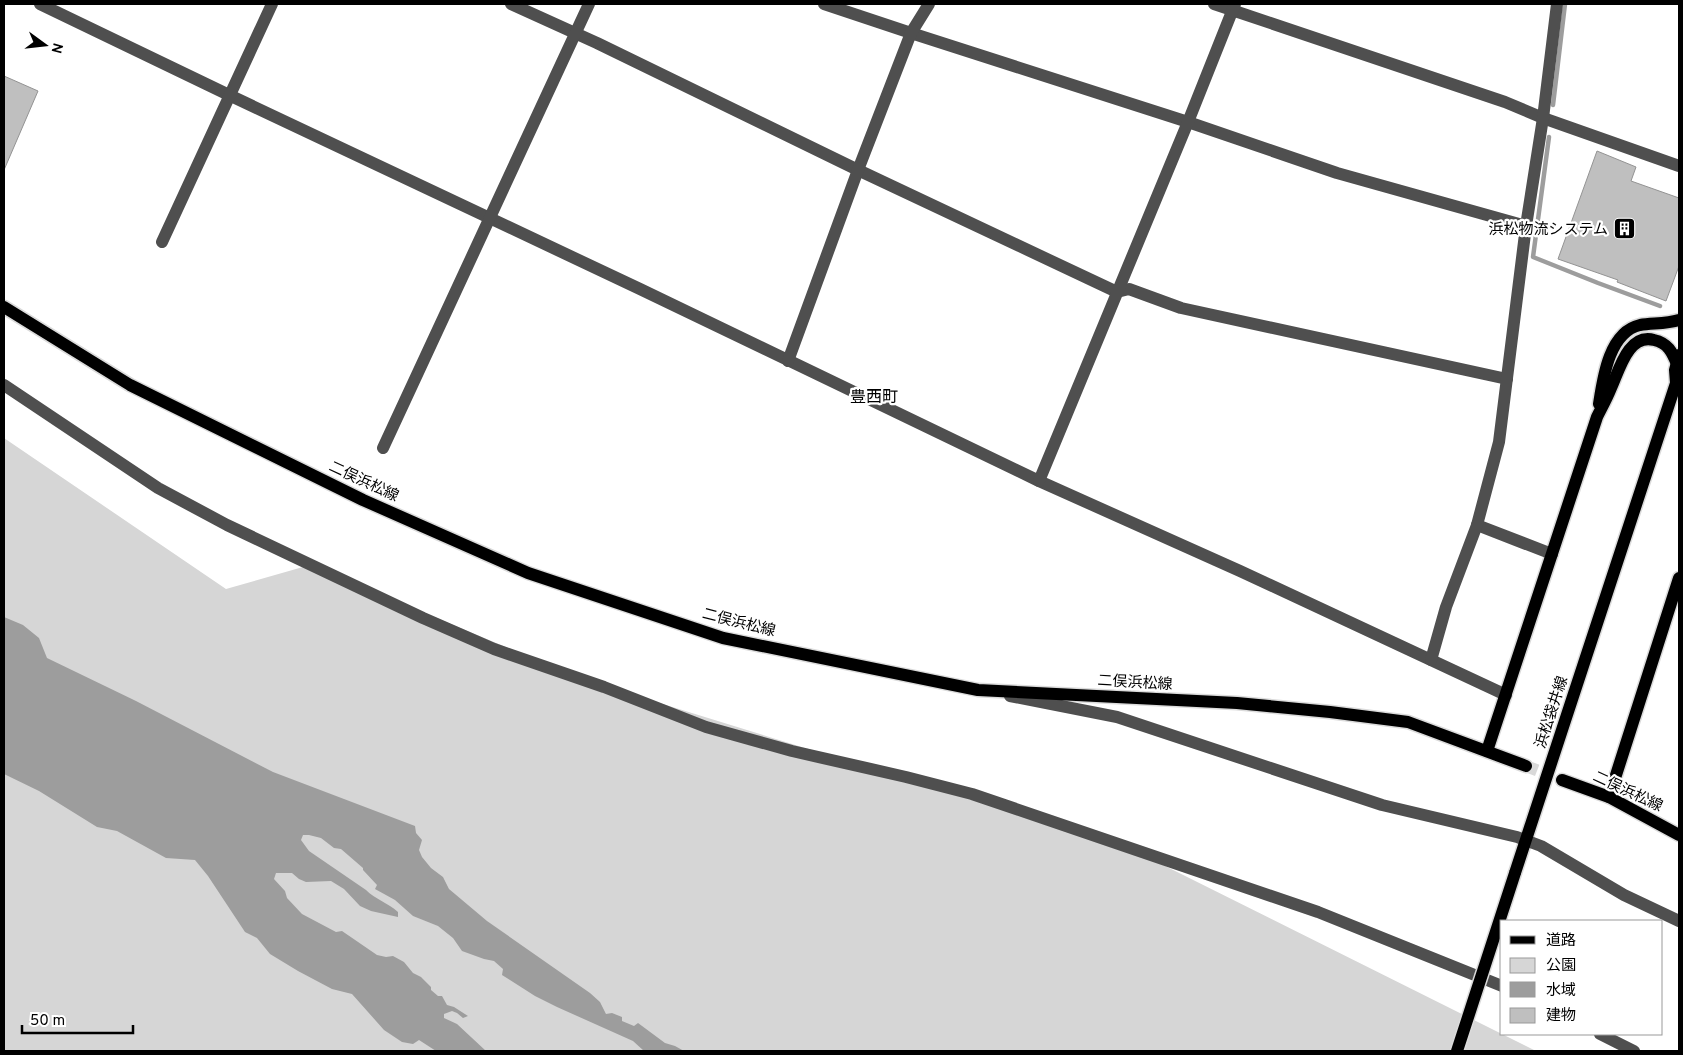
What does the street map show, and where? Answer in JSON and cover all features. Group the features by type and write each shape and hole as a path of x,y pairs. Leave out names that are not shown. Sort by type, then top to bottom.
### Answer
{"main road":[{"name":"二俣浜松線","path":"4,307 130,386 362,500 528,573 723,638 978,690 1237,703 1408,722 1526,766"},
{"path":"1597,416 1601,388 1612,350 1620,337 1632,328 1641,325 1665,324 1679,320"},
{"path":"1487,751 1597,416 1624,358 1634,344 1650,339 1661,341 1672,351 1678,360"},
{"name":"浜松袋井線","path":"1457,1051 1678,381 1675,370 1678,360"},
{"path":"1609,797 1675,608 1679,578"},
{"name":"二俣浜松線","path":"1562,780 1609,797 1679,835"}],"street":[{"path":"40,4 1039,481 1240,571 1506,695"},
{"path":"162,242 272,4"},
{"path":"512,4 598,43 858,170 1116,292 1129,290 1181,308 1507,379"},
{"path":"383,448 589,4"},
{"path":"824,4 911,34 1188,122 1337,173 1526,226"},
{"path":"788,361 858,170 911,34 929,4"},
{"path":"1214,4 1234,7 1505,102 1543,118 1679,166"},
{"path":"1431,660 1446,607 1476,525 1499,442 1526,226 1543,118 1557,4"},
{"path":"1039,481 1234,7"},
{"path":"4,385 158,488 227,525 423,618 494,649 613,690 706,727 792,751 972,794 1318,912 1500,985"},
{"path":"1476,525 1552,554"},
{"path":"978,690 1117,717 1382,805 1526,840 1541,846 1624,895 1679,922"},
{"path":"1602,1035 1634,1051"}],"green space":[{"path":"4,438 226,589 310,565 585,680 1129,848 1500,1033 1500,1035 1504,1035 1536,1051 4,1051"}],"water":[{"path":"4,617 23,625 39,638 47,658 136,701 273,772 415,826 416,833 422,840 419,850 422,857 431,868 443,877 449,889 487,921 590,993 600,1002 606,1014 612,1013 622,1017 622,1021 634,1026 638,1023 665,1043 684,1051 644,1051 633,1041 535,996 502,975 503,969 494,961 462,951 453,938 438,926 413,916 395,900 375,889 377,885 363,868 341,849 334,848 321,838 303,835 301,840 309,851 394,909 398,912 398,917 371,911 360,906 344,889 331,881 306,882 292,873 276,873 274,879 285,891 287,898 302,914 336,932 342,931 377,955 393,956 404,962 413,973 421,977 431,987 431,990 438,996 442,996 447,1005 468,1016 463,1018 452,1011 444,1014 444,1018 457,1024 486,1051 436,1051 419,1040 413,1044 402,1042 384,1030 352,994 332,989 270,954 257,938 245,932 208,876 195,860 166,858 117,831 97,827 39,791 4,774"}],"building":[{"path":"4,76 38,91 4,170"},
{"name":"浜松物流システム","path":"1597,151 1636,167 1631,181 1679,198 1679,266 1666,301 1617,282 1618,280 1558,259"}],"waterway":[{"path":"1553,105 1565,4"},
{"path":"1549,137 1533,257 1660,306"}],"tunnel":[{"path":"1526,766 1562,780"}],"place":[{"name":"浜松物流システム","path":"1624,229"}],"district":[{"name":"豊西町","path":"874,396"}]}
